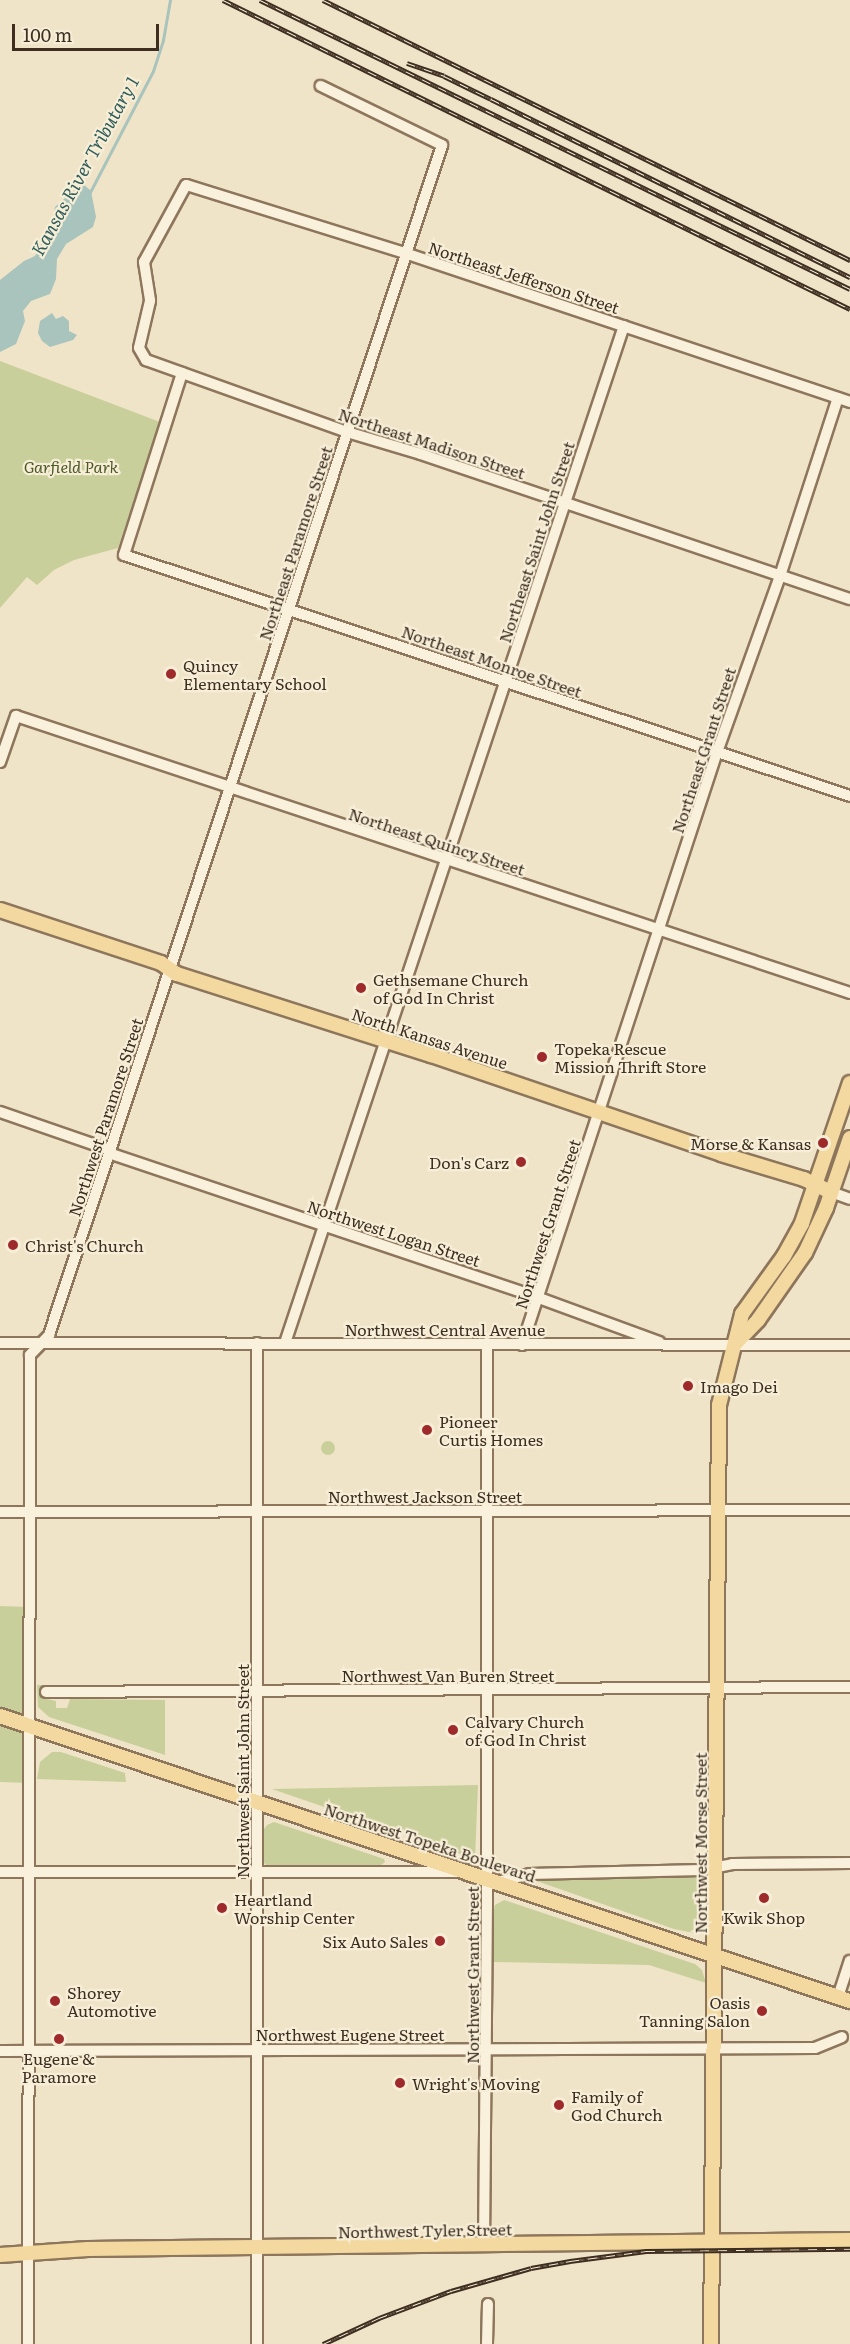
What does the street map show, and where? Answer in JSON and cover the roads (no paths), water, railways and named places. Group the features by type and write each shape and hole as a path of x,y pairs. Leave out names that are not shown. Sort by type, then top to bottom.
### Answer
{"main road":[{"name":"North Kansas Avenue","path":"0,910 161,963 177,974 600,1112 831,1192"},
{"name":"Northwest Morse Street","path":"711,2344 718,1405 726,1366 735,1344 742,1314 793,1240 816,1185 850,1083"},
{"name":"Northwest Morse Street","path":"735,1344 758,1320 801,1260 815,1235 850,1138"},
{"name":"Northwest Topeka Boulevard","path":"0,1716 844,1999"},
{"name":"Northwest Tyler Street","path":"0,2255 27,2252 850,2240"}],"street":[{"name":"Northeast Paramore Street","path":"170,969 408,254 442,145 321,86"},
{"name":"Northeast Jefferson Street","path":"143,358 139,348 150,301 144,262 186,185 408,254 850,402"},
{"name":"Northeast Saint John Street","path":"385,1041 624,326"},
{"name":"Northeast Madison Street","path":"143,358 347,432 565,502 850,599"},
{"name":"Northeast Monroe Street","path":"182,373 124,555 850,796"},
{"name":"Northeast Grant Street","path":"600,1112 717,752 780,576 838,398"},
{"name":"Northeast Quincy Street","path":"0,762 16,716 850,993"},
{"name":"Northwest Paramore Street","path":"28,2344 30,1355 49,1335 170,969"},
{"path":"285,1343 385,1041"},
{"name":"Northwest Logan Street","path":"0,1112 109,1152 539,1298 668,1345"},
{"name":"Northwest Grant Street","path":"522,1345 600,1112"},
{"name":"North Kansas Avenue","path":"831,1192 850,1199"},
{"name":"Northwest Central Avenue","path":"0,1343 850,1345"},
{"name":"Northwest Saint John Street","path":"257,1343 257,2344"},
{"name":"Northwest Grant Street","path":"484,2246 486,2048 493,1880 487,1690 487,1344"},
{"name":"Northwest Jackson Street","path":"0,1512 850,1510"},
{"name":"Northwest Van Buren Street","path":"46,1692 159,1689 257,1692 850,1686"},
{"path":"493,1880 529,1874 702,1870 732,1864 850,1863"},
{"path":"0,1872 256,1870 467,1872"},
{"path":"844,1999 850,1962"},
{"name":"Northwest Eugene Street","path":"0,2051 815,2048 842,2037"},
{"path":"488,2304 488,2344"}],"water":[{"path":"82,183 91,191 96,217 93,227 66,244 57,259 56,279 50,294 31,301 23,311 25,321 16,344 0,352 0,280 24,261 35,256 53,221 55,207"},
{"path":"52,313 56,319 63,316 69,321 69,331 77,335 73,340 50,347 42,341 38,333 40,321"}],"waterway":[{"name":"Kansas River Tributary 1","path":"89,194 153,71 163,40 170,0"}],"railway":[{"path":"223,0 850,309"},
{"path":"260,0 850,289"},
{"path":"323,0 850,260"},
{"path":"407,63 444,76 850,277"},
{"path":"323,2344 379,2318 451,2291 531,2268 646,2251 850,2249"}],"place":[{"name":"Quincy Elementary School","path":"171,674"},
{"name":"Gethsemane Church of God In Christ","path":"361,988"},
{"name":"Topeka Rescue Mission Thrift Store","path":"542,1057"},
{"name":"Morse & Kansas","path":"823,1143"},
{"name":"Don's Carz","path":"521,1162"},
{"name":"Christ's Church","path":"13,1245"},
{"name":"Imago Dei","path":"688,1386"},
{"name":"Pioneer Curtis Homes","path":"427,1430"},
{"name":"Calvary Church of God In Christ","path":"453,1730"},
{"name":"Kwik Shop","path":"764,1898"},
{"name":"Heartland Worship Center","path":"222,1908"},
{"name":"Six Auto Sales","path":"440,1941"},
{"name":"Shorey Automotive","path":"55,2001"},
{"name":"Oasis Tanning Salon","path":"762,2011"},
{"name":"Eugene & Paramore","path":"59,2039"},
{"name":"Wright's Moving","path":"400,2083"},
{"name":"Family of God Church","path":"559,2105"}],"park label":[{"name":"Garfield Park","path":"71,466"}]}
